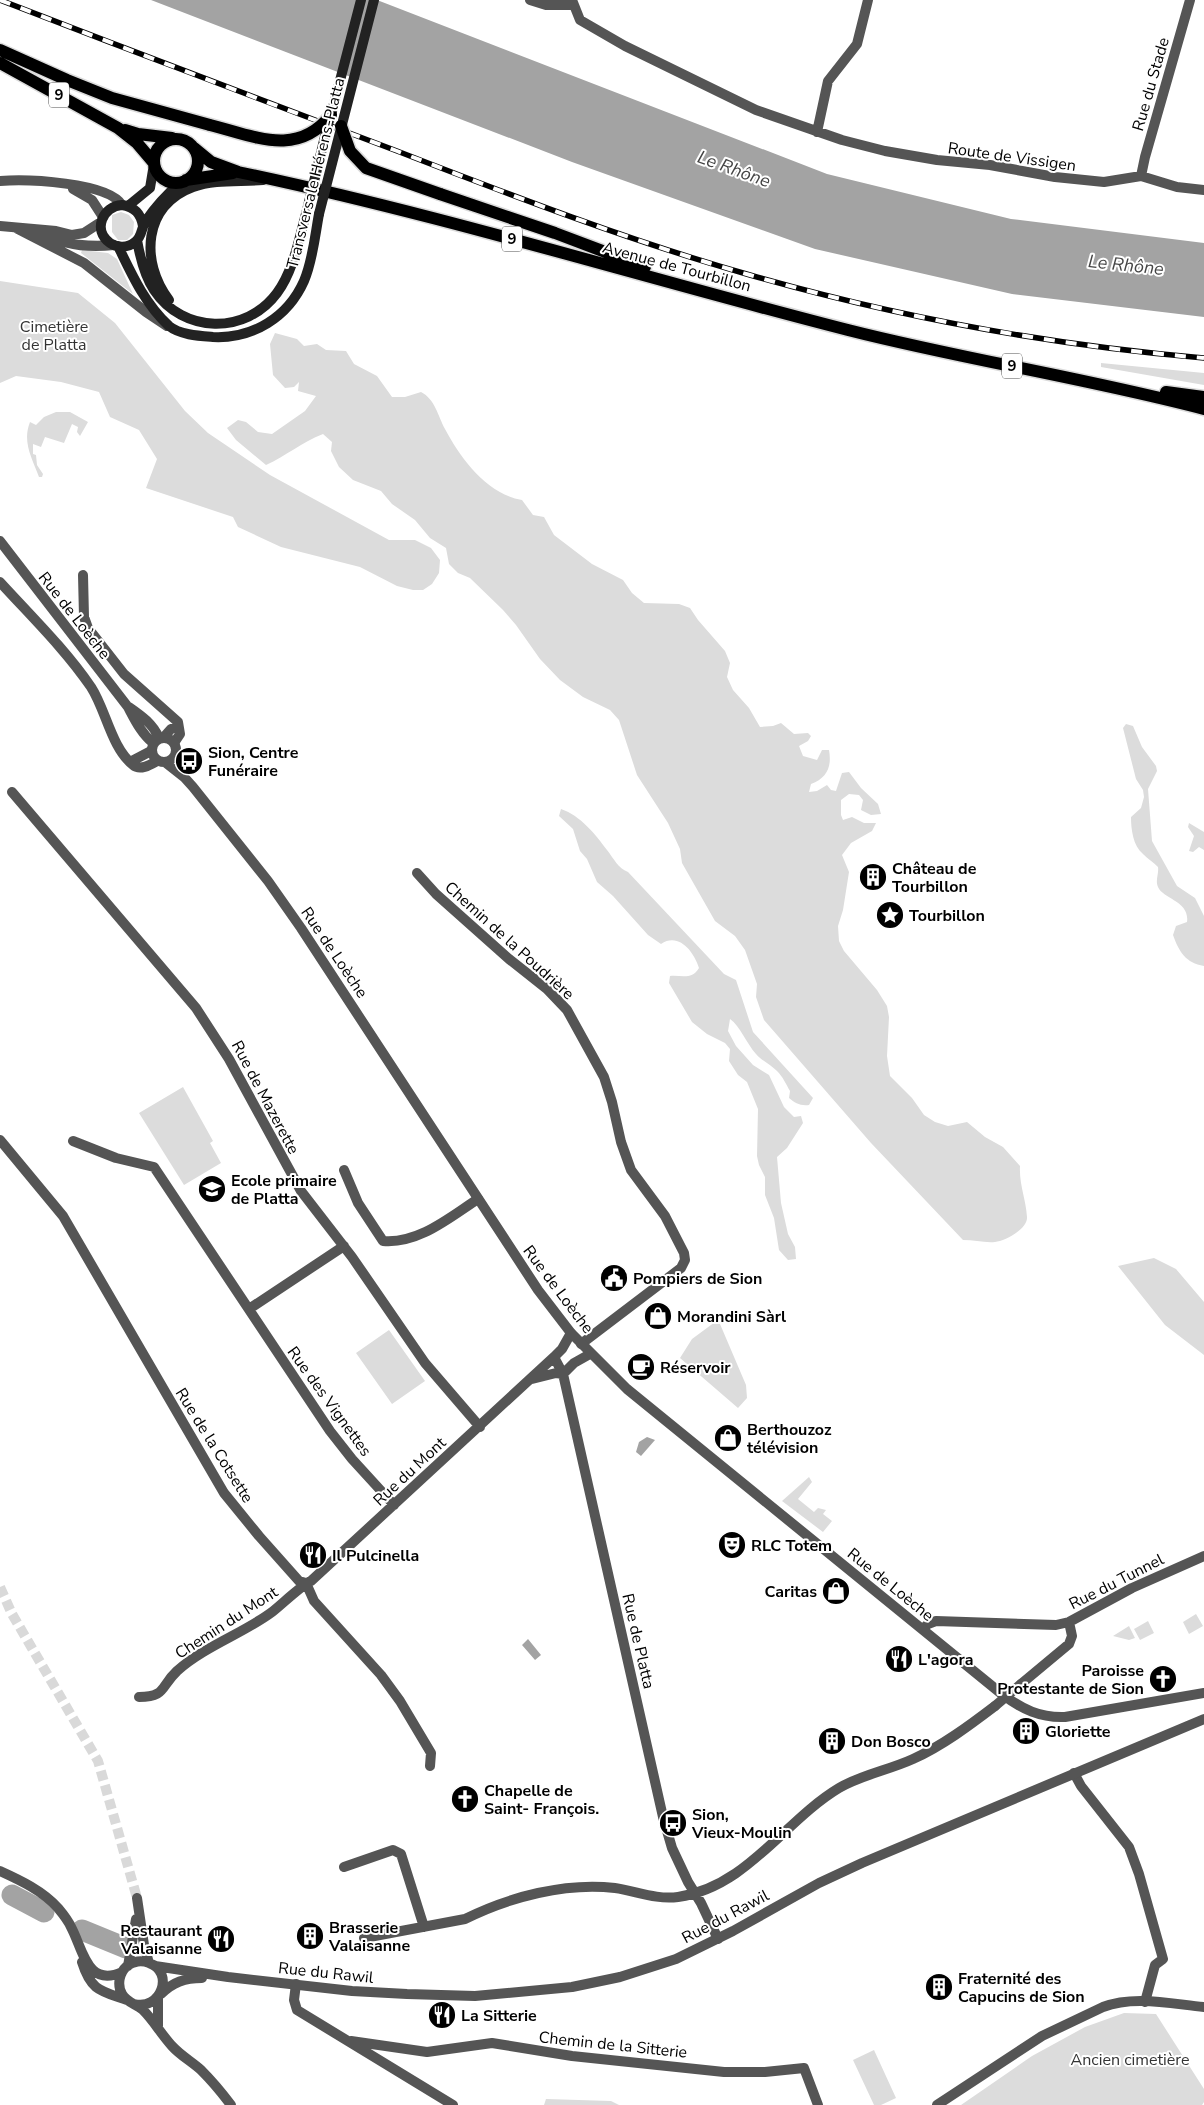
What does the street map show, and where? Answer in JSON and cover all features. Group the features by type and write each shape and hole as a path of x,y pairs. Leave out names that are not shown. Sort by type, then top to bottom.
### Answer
{"main road":[{"name":"Transversale Hérens-Platta","path":"137,240 142,262 153,289 167,306 177,314 194,321 215,325 243,320 260,311 277,293 289,271 361,0"},
{"name":"Transversale Hérens-Platta","path":"171,328 202,336 233,337 250,332 272,321 291,305 304,280 313,249 318,214 374,0"},
{"path":"0,50 112,98 273,140 292,141 314,132 331,115"},
{"name":"9","path":"0,63 118,128 137,143 154,163"},
{"name":"9","path":"67,100 133,147 147,164 152,182"},
{"path":"341,126 350,151 366,168 555,233 720,295"},
{"name":"9","path":"118,128 138,134 175,139"},
{"path":"116,246 127,246 137,240 143,226 160,202 193,174 197,166 196,154 194,148 186,142 175,139 167,140 158,148 152,182 146,193 125,205 110,208 102,220 104,238 116,246 142,294 171,328"},
{"name":"Avenue de Tourbillon","path":"194,148 211,162 238,172 539,246 897,342 1109,385 1204,409"},
{"path":"154,163 158,173 164,179 172,182 183,181"},
{"name":"Avenue de Tourbillon","path":"183,181 207,175 238,172"},
{"path":"194,321 170,300 153,272 150,246 157,220 170,202 184,191 193,187 211,183 269,179"},
{"path":"125,205 139,214 143,226"},
{"name":"Avenue de Tourbillon","path":"1109,385 1204,397"}],"street":[{"name":"Route de Vissigen","path":"530,0 546,5 572,2 580,20 625,46 748,106 817,132 902,154 937,160 990,165 1073,180 1104,182 1141,176 1178,187 1204,190"},
{"path":"817,132 828,81 857,44 868,0"},
{"name":"Rue du Stade","path":"1141,176 1190,0"},
{"path":"0,181 16,180 83,186 114,195 125,205"},
{"path":"0,226 72,235 84,233 102,220 88,196 60,184"},
{"path":"16,228 84,263 152,317 171,328"},
{"path":"40,230 50,236 76,244 100,247 116,246"},
{"name":"Rue de Loèche","path":"0,541 128,706 146,737 157,743 161,761 184,777"},
{"path":"83,575 83,606 85,622 88,628 124,674 176,718 178,722 178,726 171,729 157,743 130,762"},
{"path":"0,582 62,650 92,688 121,750 130,762 139,768 172,758 175,755"},
{"name":"Rue de Loèche","path":"178,726 180,734 174,743 176,747 175,755 184,777 268,882 301,928 538,1290 571,1333 590,1354 646,1404 923,1629 1026,1710 1047,1717 1064,1717 1204,1693"},
{"path":"157,743 174,743"},
{"name":"Rue de Mazerette","path":"12,792 196,1008 229,1059 297,1185 344,1246 425,1363 480,1427"},
{"name":"Chemin de la Poudrière","path":"417,873 436,894 502,953 547,989 567,1010 604,1077 621,1142 631,1170 664,1216 684,1253 685,1260 681,1268 581,1344"},
{"name":"Rue de la Cotsette","path":"0,1140 63,1216 224,1493 299,1581 306,1583 314,1601 386,1682 400,1701 431,1753 430,1766"},
{"name":"Rue des Vignettes","path":"73,1141 116,1158 154,1167 330,1431 394,1505"},
{"path":"344,1170 358,1203 383,1241 392,1241 425,1233 478,1199"},
{"path":"249,1309 344,1246"},
{"name":"Rue du Mont","path":"306,1583 311,1581 531,1379 562,1349 571,1333"},
{"path":"563,1374 590,1354"},
{"name":"Rue de Platta","path":"554,1357 563,1374 663,1817 672,1848 694,1893 702,1903 718,1939"},
{"name":"Rue du Mont","path":"531,1379 556,1373 563,1374"},
{"name":"Rue du Tunnel","path":"923,1629 928,1624 936,1621 1056,1625 1069,1622 1132,1588 1204,1556"},
{"name":"Chemin du Mont","path":"139,1697 152,1697 161,1693 178,1671 225,1638 270,1614 298,1592 306,1583"},
{"path":"364,1938 465,1918 480,1911 559,1888 614,1888 662,1898 694,1893 747,1866 817,1804 839,1788 914,1759 974,1722 1070,1644 1072,1636 1069,1622"},
{"name":"Rue du Rawil","path":"152,1964 228,1977 361,1991 442,1996 544,1991 596,1983 676,1959 718,1939 812,1886 854,1866 1204,1719"},
{"path":"1074,1773 1081,1786 1129,1847 1139,1874 1163,1959 1155,1965 1145,2002"},
{"path":"344,1867 393,1850 401,1854 424,1927"},
{"path":"0,1871 34,1889 53,1903 65,1916 74,1932 86,1962 94,1972 108,1977 138,1961 152,1964"},
{"path":"158,2026 156,2014 163,1978 152,1964 144,1945 138,1903 120,1988 131,2002 158,2026 172,2046 201,2070 231,2105"},
{"path":"74,1932 85,1971 93,1985 106,1994 131,2002 149,2004 160,1996"},
{"name":"Rue du Rawil","path":"160,1996 172,1984 186,1979 228,1977"},
{"path":"296,1984 294,2000 297,2010 351,2041 453,2105"},
{"path":"937,2105 977,2080 1025,2046 1059,2026 1112,2004 1145,2002 1204,2007"},
{"name":"Chemin de la Sitterie","path":"351,2041 427,2052 492,2043 572,2056 724,2072 765,2072 804,2068 818,2105"}],"green space":[{"path":"121,212 129,215 134,222 133,234 127,240 118,240 112,232 112,215"},
{"path":"82,250 108,253 117,259 133,294 81,253"},
{"name":"Cimetière de Platta","path":"0,281 78,293 115,323 185,411 208,433 270,475 389,540 415,540 431,548 440,560 439,573 432,584 423,590 413,590 397,586 360,567 281,547 238,527 233,517 146,488 157,459 139,430 110,417 99,392 61,382 16,376 0,383"},
{"path":"275,333 297,339 304,346 317,344 326,350 346,351 354,364 377,376 392,397 405,397 421,392 426,395 436,408 445,429 459,452 486,483 497,491 522,500 533,515 544,517 554,535 592,564 623,580 632,593 644,603 679,604 690,608 725,651 730,663 727,677 733,690 749,708 760,727 781,723 794,734 808,733 811,736 808,741 799,746 803,756 817,760 822,750 829,750 829,767 821,779 811,784 809,792 817,791 827,785 831,790 836,791 842,773 849,772 861,788 878,804 881,814 871,815 861,810 863,800 859,795 849,794 841,800 843,820 852,817 864,823 876,823 872,831 851,843 842,855 849,872 843,910 838,926 839,941 844,951 877,990 887,1006 889,1017 887,1056 890,1076 912,1098 924,1115 935,1122 948,1126 967,1122 985,1137 1003,1147 1020,1166 1027,1217 1024,1226 1020,1230 1010,1237 995,1242 963,1240 871,1143 764,1020 756,997 757,984 745,950 735,936 715,921 682,863 680,849 668,823 637,775 619,720 610,710 583,697 560,680 540,659 503,610 470,578 458,573 449,564 446,548 430,538 415,520 392,504 381,491 353,480 339,467 331,451 332,442 323,434 266,465 236,440 227,428 238,420 246,422 258,432 272,434 305,411 316,396 298,391 299,382 294,387 285,388 273,375 270,344"},
{"path":"1101,363 1204,373 1204,385 1101,367"},
{"path":"56,412 70,412 88,422 80,436 77,432 78,427 72,424 64,443 45,437 41,447 33,444 33,454 36,455 37,465 43,474 42,477 39,477 27,443 28,429 30,422 36,425 44,417"},
{"path":"1126,724 1133,726 1142,747 1156,766 1157,771 1148,789 1152,841 1177,886 1195,898 1204,916 1204,966 1192,962 1184,956 1178,947 1173,935 1176,926 1187,922 1187,915 1180,905 1165,895 1158,887 1158,867 1140,851 1135,842 1131,817 1141,808 1144,797 1143,790 1136,779 1123,728"},
{"path":"561,809 575,816 587,826 619,866 628,872 724,974 736,980 753,1032 813,1098 809,1105 806,1105 798,1104 789,1098 790,1091 781,1076 756,1054 730,1019 728,1031 736,1046 753,1065 769,1075 784,1107 794,1117 801,1116 803,1123 787,1148 777,1157 781,1203 788,1234 795,1247 796,1259 788,1260 779,1250 774,1218 765,1195 765,1177 757,1156 758,1109 747,1082 738,1075 729,1061 730,1049 725,1043 707,1034 692,1022 669,983 670,976 690,976 696,972 699,968 697,962 690,950 680,942 674,940 661,944 648,935 613,896 597,882 587,859 580,851 573,829 559,816"},
{"path":"1189,823 1204,832 1204,850 1199,847 1193,852 1189,851 1194,836 1188,827"},
{"path":"183,1087 213,1141 210,1143 221,1163 184,1185 139,1113"},
{"path":"1154,1258 1176,1269 1204,1302 1204,1355 1165,1325 1118,1266"},
{"path":"715,1322 720,1324 746,1385 747,1398 738,1408 680,1358 692,1339"},
{"path":"389,1330 425,1381 392,1404 356,1353"},
{"path":"809,1477 812,1482 798,1499 814,1512 818,1508 826,1510 823,1514 832,1521 823,1532 782,1501"},
{"path":"1196,1614 1203,1626 1189,1634 1183,1622"},
{"path":"1148,1621 1154,1633 1140,1640 1134,1629"},
{"path":"1129,1626 1135,1638 1129,1640 1113,1636"},
{"name":"Ancien cimetière","path":"1124,2013 1156,2014 1204,2089 1204,2102 1202,2105 961,2105 1032,2056 1085,2027"},
{"path":"874,2050 896,2098 881,2105 874,2105 853,2060"},
{"path":"546,2099 611,2101 619,2105 544,2105"}],"water":[{"name":"Le Rhône","path":"151,0 377,0 827,174 1011,219 1204,243 1204,317 1012,294 815,249 572,162"},
{"path":"647,1437 655,1440 641,1456 636,1452 639,1442"},
{"path":"528,1639 541,1655 535,1660 522,1645"}],"waterway":[{"path":"12,1895 44,1912"},
{"path":"82,1930 126,1948"}],"tunnel":[{"path":"0,1587 12,1614 98,1761 137,1898"}],"railway":[{"path":"0,0 528,201 616,233 705,262 861,304 975,327 1089,345 1204,358"}],"place":[{"name":"Sion, Centre Funéraire","path":"189,761"},
{"name":"Château de Tourbillon","path":"873,877"},
{"name":"Tourbillon","path":"890,915"},
{"name":"Ecole primaire de Platta","path":"212,1189"},
{"name":"Pompiers de Sion","path":"614,1278"},
{"name":"Morandini Sàrl","path":"658,1316"},
{"name":"Réservoir","path":"641,1367"},
{"name":"Berthouzoz télévision","path":"728,1438"},
{"name":"RLC Totem","path":"732,1545"},
{"name":"Il Pulcinella","path":"313,1555"},
{"name":"Caritas","path":"836,1591"},
{"name":"L'agora","path":"899,1659"},
{"name":"Paroisse Protestante de Sion","path":"1163,1679"},
{"name":"Gloriette","path":"1026,1731"},
{"name":"Don Bosco","path":"832,1741"},
{"name":"Chapelle de Saint- François.","path":"465,1799"},
{"name":"Sion, Vieux-Moulin","path":"673,1823"},
{"name":"Brasserie Valaisanne","path":"310,1936"},
{"name":"Restaurant Valaisanne","path":"221,1939"},
{"name":"Fraternité des Capucins de Sion","path":"939,1987"},
{"name":"La Sitterie","path":"442,2015"}]}
